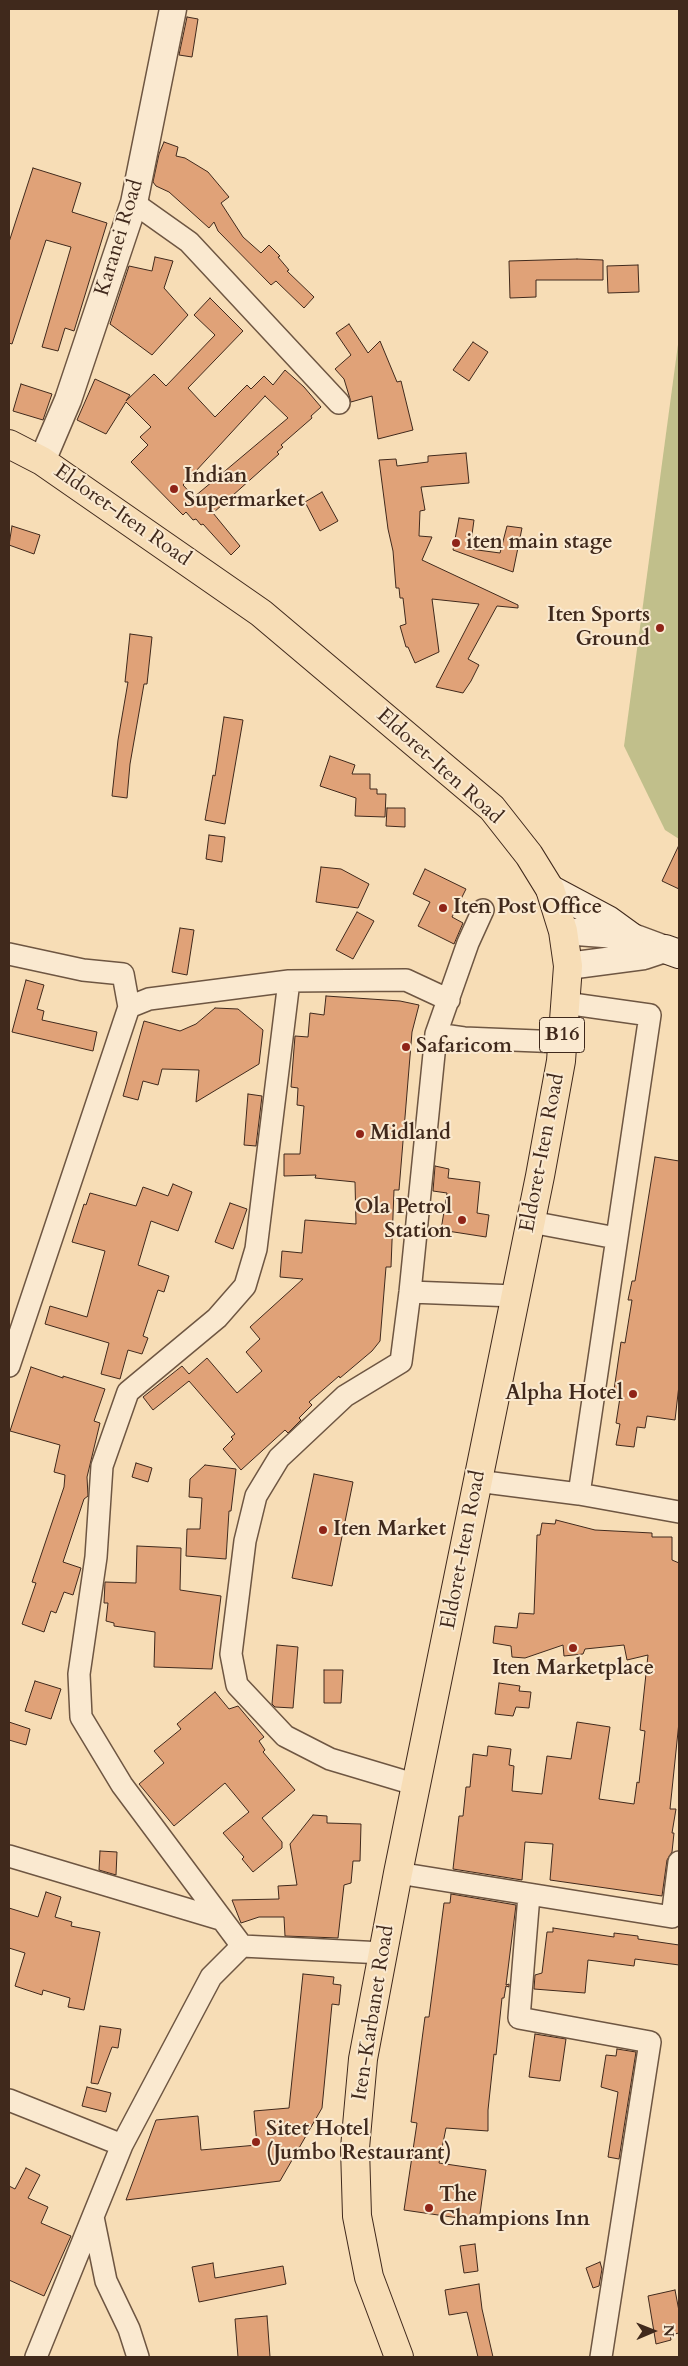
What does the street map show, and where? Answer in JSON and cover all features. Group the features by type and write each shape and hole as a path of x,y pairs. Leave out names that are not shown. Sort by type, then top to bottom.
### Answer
{"main road":[{"name":"Eldoret-Iten Road","path":"9,444 42,461 261,613 492,808 529,856 550,889 563,931 568,966 559,1071 531,1222 398,1873"},
{"path":"550,889 608,920 630,936"},
{"name":"Iten-Karbanet Road","path":"398,1873 363,2058 354,2148 357,2216 369,2276 399,2357"}],"street":[{"name":"Karanei Road","path":"42,461 68,400 134,203 173,9"},
{"path":"134,203 189,242 338,403"},
{"path":"417,1785 330,1759 285,1736 237,1685 231,1654 245,1541 256,1496 279,1458 345,1396 401,1362 410,1292 436,1034 468,943 483,910"},
{"path":"563,931 630,936 672,952"},
{"path":"568,966 672,952"},
{"path":"9,954 83,970 123,974 129,1007 9,1366"},
{"path":"129,1007 149,999 289,980 406,980 449,1000"},
{"path":"242,1946 220,1919 122,1785 81,1717 79,1674 96,1557 102,1466 128,1392 217,1318 246,1286 256,1249 289,980"},
{"path":"565,1003 650,1015 579,1494"},
{"path":"436,1034 464,1038 562,1042"},
{"path":"531,1222 616,1238"},
{"path":"410,1292 515,1296"},
{"path":"477,1481 579,1494 679,1512"},
{"path":"9,1856 220,1919"},
{"path":"398,1873 676,1918 679,1862"},
{"path":"529,1895 519,2018 650,2042 601,2357"},
{"path":"36,2357 122,2145 210,1977 242,1946 383,1953"},
{"path":"9,2100 122,2145"},
{"path":"93,2217 106,2281 129,2329 138,2357"}],"shaded area":[{"name":"Iten Sports Ground","path":"679,337 679,839 665,830 624,746"}],"building":[{"path":"187,17 198,19 192,57 179,55"},
{"path":"164,142 178,147 176,156 185,158 208,172 229,197 221,203 243,237 261,253 269,245 280,256 278,257 289,270 287,271 314,297 304,308 276,281 271,285 218,231 214,222 209,228 169,192 156,186 153,182 159,154"},
{"path":"33,168 81,183 72,212 107,223 74,331 65,328 58,351 42,347 71,247 46,240 12,344 9,343 9,242"},
{"path":"155,257 173,261 164,288 188,315 152,355 110,324 129,266 152,271"},
{"path":"603,260 603,280 536,280 536,297 510,298 509,261"},
{"path":"638,265 639,292 608,293 607,266"},
{"path":"210,298 243,331 188,388 215,417 247,385 251,389 264,376 273,385 285,370 304,387 321,407 311,416 312,418 281,445 283,447 277,452 279,454 213,513 240,546 231,555 203,524 201,525 196,519 193,520 186,512 183,515 131,462 148,445 140,437 151,427 126,402 106,434 77,420 95,379 130,395 126,401 154,374 166,386 215,335 194,315","holes":["265,396 288,418 194,497 183,485"]},
{"path":"349,324 368,353 380,341 397,382 401,381 413,430 378,439 372,396 351,402 344,379 335,369 351,355 336,333"},
{"path":"473,342 488,352 469,381 453,370"},
{"path":"21,384 52,394 43,420 13,411"},
{"path":"466,453 469,483 421,487 425,510 420,511 419,536 432,537 422,560 518,605 518,608 497,606 468,659 479,665 463,693 436,687 479,604 432,599 439,652 415,663 408,647 406,647 400,626 406,624 403,598 400,598 399,588 396,588 393,551 388,529 379,460 396,459 397,466 428,462 428,456"},
{"path":"322,492 338,521 320,531 305,502"},
{"path":"459,518 474,520 470,549 500,553 507,526 522,528 513,572 453,550"},
{"path":"12,526 40,535 34,554 9,545"},
{"path":"130,634 152,637 147,684 144,684 130,764 127,798 112,796 118,740 128,682 125,682"},
{"path":"224,717 243,720 225,824 205,820 213,775 215,776"},
{"path":"330,756 355,765 352,774 370,774 370,789 377,789 377,794 386,794 385,817 355,816 356,798 320,786"},
{"path":"387,808 405,808 405,827 386,826"},
{"path":"209,835 225,837 222,862 206,859"},
{"path":"679,845 679,889 662,881"},
{"path":"321,867 341,869 369,884 358,908 316,902"},
{"path":"425,869 466,889 452,917 463,923 454,944 418,926 430,902 413,894"},
{"path":"357,912 374,921 353,959 336,950"},
{"path":"180,928 194,930 187,975 172,972"},
{"path":"26,980 44,985 37,1009 44,1011 42,1020 97,1032 93,1051 12,1032"},
{"path":"326,996 400,1001 419,1005 412,1032 399,1190 394,1190 391,1267 386,1267 380,1341 372,1351 309,1402 312,1405 288,1433 285,1430 241,1470 223,1449 233,1439 231,1437 235,1434 189,1381 153,1410 143,1397 182,1366 189,1374 207,1358 237,1393 262,1371 246,1352 260,1339 250,1327 303,1279 280,1277 282,1251 302,1253 305,1220 356,1224 355,1182 315,1178 316,1175 284,1176 284,1154 300,1154 304,1106 297,1105 298,1088 291,1087 295,1036 308,1037 310,1013 324,1015"},
{"path":"215,1008 238,1009 263,1030 259,1064 196,1102 199,1070 162,1069 158,1085 143,1081 138,1100 123,1096 144,1021 180,1031 196,1024"},
{"path":"248,1094 262,1096 256,1146 244,1145"},
{"path":"655,1157 679,1161 679,1385 675,1420 647,1416 645,1428 637,1427 634,1447 616,1445 620,1424 616,1423 621,1391 614,1390 621,1342 625,1343 632,1300 628,1300 632,1281 635,1281"},
{"path":"435,1166 449,1169 448,1178 480,1182 477,1213 489,1215 486,1237 441,1230 447,1193 433,1191"},
{"path":"173,1184 192,1192 178,1231 151,1221 138,1265 169,1276 164,1292 158,1290 143,1336 148,1338 142,1354 128,1350 120,1379 101,1374 109,1343 45,1324 50,1306 87,1317 105,1251 72,1242 84,1204 86,1205 90,1193 136,1206 143,1187 168,1196"},
{"path":"230,1203 247,1209 233,1249 215,1242"},
{"path":"31,1367 105,1389 94,1421 100,1423 87,1477 88,1496 84,1499 63,1562 81,1568 73,1595 64,1592 56,1613 51,1611 44,1632 22,1624 36,1583 32,1582 64,1487 65,1475 54,1472 60,1445 10,1431"},
{"path":"136,1463 152,1468 148,1482 132,1477"},
{"path":"205,1465 236,1469 231,1511 229,1511 226,1559 186,1556 187,1529 200,1529 202,1498 189,1497 190,1479"},
{"name":"Iten Market","path":"314,1474 353,1482 332,1586 292,1578"},
{"path":"556,1520 595,1530 652,1533 652,1537 672,1537 672,1560 679,1563 679,1722 670,1809 676,1809 672,1833 674,1833 672,1852 667,1860 662,1896 550,1880 553,1844 525,1842 522,1880 453,1869 459,1816 463,1816 466,1787 470,1787 473,1754 487,1756 488,1746 511,1749 509,1765 514,1766 512,1791 542,1794 547,1756 571,1759 577,1722 610,1727 599,1799 634,1804 637,1782 639,1783 645,1731 640,1730 648,1655 627,1660 624,1645 585,1649 583,1654 564,1656 563,1645 525,1658 512,1657 511,1646 493,1643 495,1626 517,1628 519,1613 534,1614 537,1535 540,1535 542,1523 555,1524"},
{"path":"137,1546 181,1548 180,1590 221,1596 212,1669 154,1667 155,1632 114,1626 114,1623 106,1621 108,1603 104,1603 105,1582 136,1583"},
{"path":"277,1645 298,1647 293,1708 275,1707 272,1704"},
{"path":"324,1670 343,1670 341,1703 324,1703"},
{"path":"35,1681 61,1689 51,1719 25,1711"},
{"path":"499,1683 520,1686 519,1691 531,1692 529,1708 516,1707 513,1716 495,1714"},
{"path":"215,1692 229,1709 238,1706 264,1737 259,1741 265,1750 263,1752 295,1790 262,1818 282,1842 282,1848 253,1872 242,1859 244,1857 223,1833 249,1812 225,1783 174,1826 139,1784 164,1763 154,1751 181,1729 177,1724"},
{"path":"9,1722 30,1729 26,1745 9,1740"},
{"path":"313,1815 327,1816 327,1823 361,1824 360,1861 353,1861 351,1883 344,1885 338,1938 285,1936 284,1917 259,1917 241,1923 232,1900 279,1899 278,1886 297,1885 290,1844"},
{"path":"100,1851 117,1852 116,1875 99,1870"},
{"path":"46,1892 61,1897 55,1917 72,1922 71,1926 100,1932 84,2010 68,2007 70,1998 43,1990 42,1995 15,1986 25,1953 9,1948 9,1908 38,1917"},
{"path":"451,1894 516,1905 506,1985 509,1984 509,1987 506,1986 504,1998 502,1998 496,2055 494,2054 488,2110 488,2131 446,2128 439,2163 486,2170 479,2221 404,2210 417,2123 411,2122 425,2017 429,2017 444,1903 450,1903"},
{"path":"553,1928 614,1937 614,1933 638,1936 638,1939 679,1945 679,1965 635,1959 634,1966 588,1960 585,1993 534,1989 535,1975 542,1973 547,1932 553,1932"},
{"path":"303,1974 334,1977 333,1984 341,1985 339,2005 332,2004 322,2108 280,2181 126,2200 156,2120 198,2116 201,2150 257,2145 254,2111 289,2108"},
{"path":"100,2026 121,2029 118,2048 112,2047 98,2084 91,2083"},
{"path":"535,2034 566,2039 560,2081 529,2077"},
{"path":"617,2049 636,2052 619,2159 608,2157 618,2092 601,2087 606,2055 616,2056"},
{"path":"87,2087 111,2093 106,2112 82,2106"},
{"path":"26,2168 40,2175 28,2198 48,2207 41,2223 71,2236 44,2296 9,2280 9,2186 15,2189"},
{"path":"475,2244 478,2271 464,2273 460,2246"},
{"path":"600,2262 602,2269 599,2286 593,2288 586,2268"},
{"path":"213,2263 215,2278 283,2266 286,2284 199,2302 192,2267"},
{"path":"479,2284 482,2309 493,2357 478,2357 467,2312 449,2315 445,2290"},
{"path":"675,2290 679,2311 679,2333 670,2335 671,2340 656,2344 648,2296"},
{"path":"267,2316 270,2357 238,2357 235,2319"}],"place":[{"name":"Indian Supermarket","path":"174,489"},
{"name":"iten main stage","path":"456,543"},
{"name":"Iten Sports Ground","path":"660,628"},
{"name":"Iten Post Office","path":"443,908"},
{"name":"Safaricom","path":"406,1047"},
{"name":"Midland","path":"360,1134"},
{"name":"Ola Petrol Station","path":"462,1220"},
{"name":"Alpha Hotel","path":"633,1394"},
{"name":"Iten Market","path":"323,1530"},
{"name":"Iten Marketplace","path":"573,1648"},
{"name":"Sitet Hotel (Jumbo Restaurant)","path":"256,2142"},
{"name":"The Champions Inn","path":"429,2208"}]}
